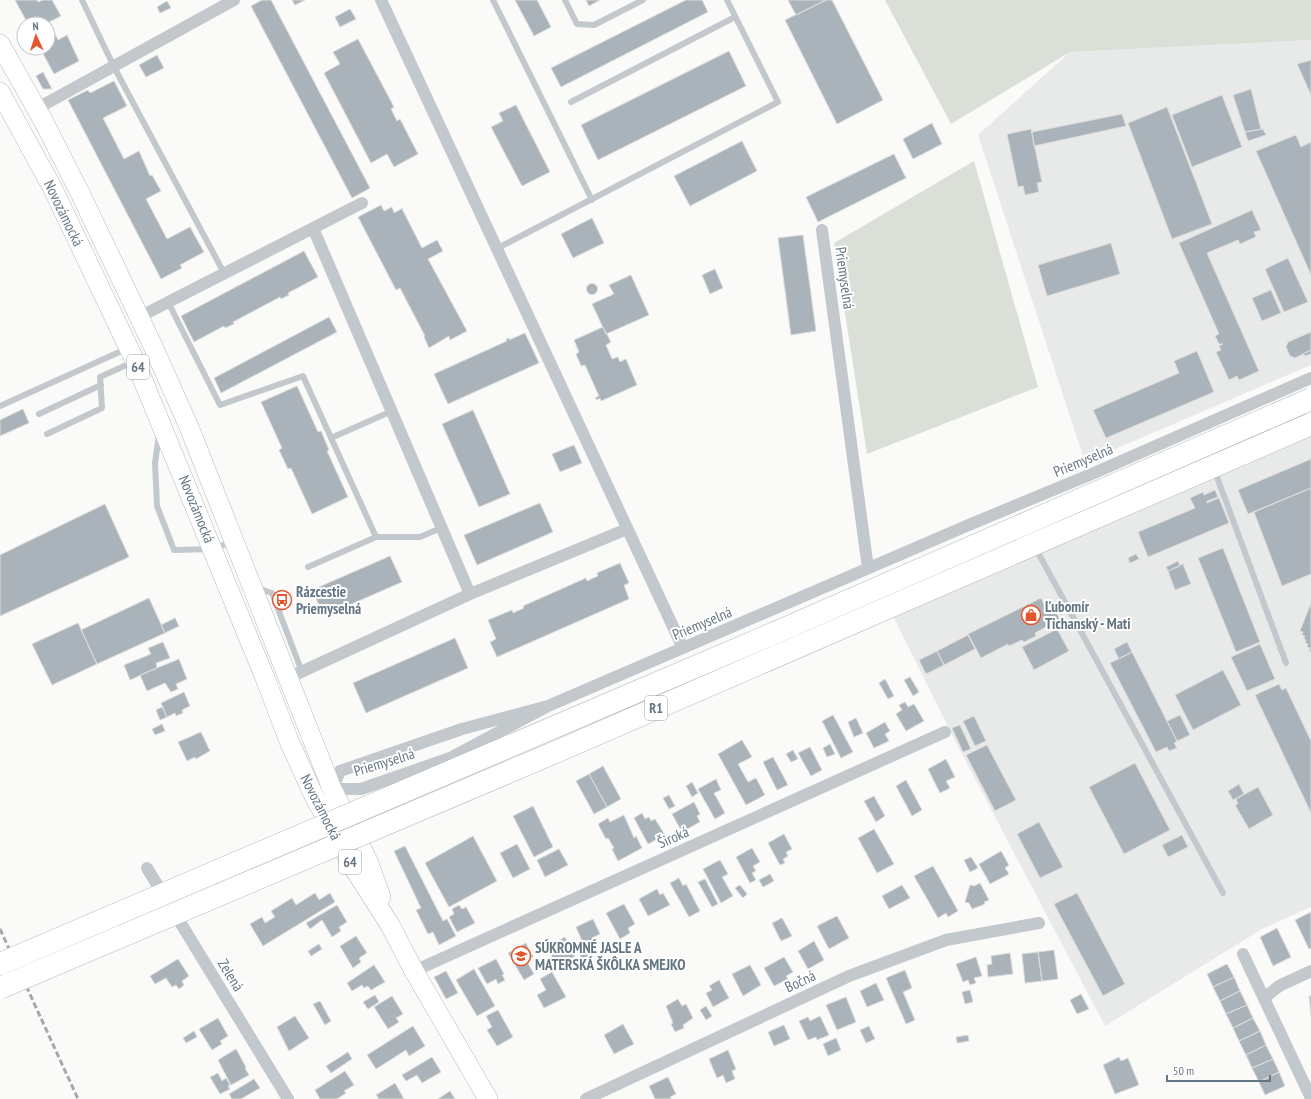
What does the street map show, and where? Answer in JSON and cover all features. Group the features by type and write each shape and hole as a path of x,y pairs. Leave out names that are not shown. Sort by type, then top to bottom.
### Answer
{"highway":[{"name":"R1","path":"0,964 529,738 1311,399"},
{"name":"R1","path":"0,988 544,757 1311,424"}],"main road":[{"name":"Novozámocká","path":"0,44 81,195 189,427 251,586 295,675 332,789 368,861 390,925"},
{"name":"Novozámocká","path":"0,92 53,189 132,354 213,549 289,741 314,796 353,867 390,925 414,971 488,1099"},
{"path":"16,121 36,110"},
{"path":"314,796 332,789"}],"street":[{"path":"36,110 233,0"},
{"path":"381,0 496,249 684,648"},
{"path":"139,317 362,204"},
{"path":"313,228 470,594"},
{"name":"Priemyselná","path":"822,230 868,568"},
{"name":"Priemyselná","path":"548,706 462,729 340,771 332,789 361,789 450,758 548,706 868,568 1015,510 1200,430 1311,378"},
{"path":"295,675 470,594 627,529"},
{"name":"Široká","path":"414,971 945,732"},
{"name":"Zelená","path":"146,868 288,1099"},
{"name":"Bočná","path":"586,1099 849,976 946,940 1039,923"},
{"path":"1243,954 1311,1098"},
{"path":"1264,998 1279,986 1311,971"}],"lane":[{"path":"82,0 114,67 224,274"},
{"path":"493,0 592,200"},
{"path":"565,0 577,24 594,25 643,0"},
{"path":"496,249 778,102 727,0"},
{"path":"571,102 735,17"},
{"path":"168,302 220,405 303,376 376,537"},
{"path":"47,434 102,408 100,377 132,354"},
{"path":"0,406 132,354"},
{"path":"39,414 101,385"},
{"path":"331,438 392,411"},
{"path":"161,422 155,463 157,506 174,550 213,549 234,541"},
{"path":"1204,441 1207,448"},
{"path":"1212,463 1286,663"},
{"path":"1021,520 1028,534"},
{"path":"308,567 376,537 420,537 441,528"},
{"path":"1032,541 1223,893"}],"shaded area":[{"path":"885,0 1311,0 1311,40 1070,52 951,124"},
{"path":"1311,40 1311,365 1085,462 978,135 1070,52"},
{"path":"974,161 1038,387 867,454 834,243"},
{"path":"1311,424 1311,907 1262,929 1105,1026 952,735 889,608"}],"building":[{"path":"15,0 37,0 38,2 43,0 52,0 61,16 56,18 56,16 24,16"},
{"path":"262,0 271,0 370,188 352,198 251,6"},
{"path":"292,0 305,0 295,5"},
{"path":"515,0 537,0 551,27 534,36"},
{"path":"586,0 600,0 589,6"},
{"path":"686,0 702,0 708,12 561,87 551,68"},
{"path":"788,0 826,0 796,15"},
{"path":"826,0 832,0 883,100 837,124 785,20"},
{"path":"167,1 171,8 160,13 157,7"},
{"path":"350,9 356,19 340,27 335,17"},
{"path":"67,35 79,61 54,74 44,56 56,56 56,36 58,40"},
{"path":"358,39 394,107 391,109 397,121 400,119 418,154 394,167 387,154 371,163 324,73 340,64 333,52"},
{"path":"729,51 746,86 598,160 581,125"},
{"path":"157,55 164,68 146,77 139,65"},
{"path":"1311,60 1311,95 1297,64"},
{"path":"43,72 52,89 43,89 36,76"},
{"path":"114,81 127,106 103,118 124,159 139,151 150,176 152,175 161,191 146,199 167,239 190,227 204,252 180,265 182,268 161,279 68,100 88,90 90,93"},
{"path":"1251,89 1261,129 1245,132 1233,95"},
{"path":"1222,95 1242,147 1192,167 1172,115"},
{"path":"516,105 550,172 522,186 491,127 503,121 499,113"},
{"path":"1167,107 1212,224 1172,239 1128,123"},
{"path":"1122,114 1126,126 1034,146 1032,132"},
{"path":"932,123 942,144 913,159 903,139"},
{"path":"1031,129 1042,182 1037,183 1039,192 1025,195 1023,186 1018,187 1007,134"},
{"path":"1263,129 1266,135 1248,141 1245,132"},
{"path":"1296,135 1301,147 1311,142 1311,275 1256,151"},
{"path":"742,141 757,171 690,206 674,176"},
{"path":"894,154 906,178 818,222 806,197"},
{"path":"381,205 384,211 392,207 394,213 403,208 402,209 422,248 437,240 443,251 428,259 467,331 450,340 449,336 429,348 424,337 425,336 400,288 396,290 358,217"},
{"path":"1252,210 1261,230 1254,232 1256,237 1240,244 1238,240 1207,253 1259,371 1239,380 1237,376 1229,380 1216,352 1221,350 1219,346 1223,344 1219,344 1215,336 1219,334 1179,243"},
{"path":"592,218 604,243 573,258 561,234"},
{"path":"803,235 816,331 791,335 778,238"},
{"path":"1111,243 1120,274 1047,296 1038,265"},
{"path":"304,251 318,277 288,293 289,295 281,299 280,297 233,322 234,324 225,328 224,326 194,342 181,316"},
{"path":"1288,258 1308,302 1284,312 1265,269"},
{"path":"715,269 723,288 710,294 702,275"},
{"path":"631,275 649,315 606,334 592,304 614,294 609,285"},
{"path":"590,284 594,284 596,285 596,293 590,294 587,291 587,287"},
{"path":"1271,290 1281,313 1262,321 1252,298"},
{"path":"329,317 337,332 221,393 214,378"},
{"path":"603,327 611,342 606,345 612,359 618,357 620,362 626,359 637,385 601,401 600,398 597,400 595,398 599,396 585,365 581,366 576,354 579,352 574,340"},
{"path":"1311,332 1311,350 1295,358 1290,356 1286,347 1288,342"},
{"path":"525,333 539,363 448,404 434,374 507,341 506,339 509,338 509,340"},
{"path":"1311,350 1311,354 1304,356 1303,354"},
{"path":"1197,351 1214,392 1106,438 1093,410 1179,373 1174,361"},
{"path":"297,386 318,432 321,431 329,450 327,451 348,497 312,514 291,468 288,469 279,450 282,448 261,402"},
{"path":"23,409 29,423 0,436 0,420"},
{"path":"473,410 510,494 479,507 442,424"},
{"path":"574,445 582,463 560,472 552,454"},
{"path":"1311,459 1311,488 1248,514 1238,490"},
{"path":"1311,488 1311,574 1282,586 1254,512"},
{"path":"1215,490 1218,497 1207,501 1207,503 1219,498 1229,523 1148,557 1138,532 1195,508 1190,498 1203,492 1204,495"},
{"path":"540,503 553,532 477,565 464,535"},
{"path":"105,504 129,557 0,616 0,555"},
{"path":"1223,548 1260,642 1236,652 1198,558"},
{"path":"1136,554 1139,559 1130,563 1128,558"},
{"path":"390,556 402,582 324,616 312,590"},
{"path":"1178,561 1180,566 1168,571 1166,567"},
{"path":"620,563 629,583 624,585 629,599 497,657 490,642 496,639 488,620 512,610 513,613 524,608 523,606 586,578 587,581 598,576 597,573"},
{"path":"1183,564 1191,584 1175,590 1168,571"},
{"path":"149,598 165,633 97,664 81,630"},
{"path":"1041,598 1048,612 1054,609 1060,619 1035,633 1036,636 1024,642 1022,640 1009,646 1008,644 981,658 968,634"},
{"path":"1311,603 1311,652 1309,651 1310,648 1307,647 1308,644 1305,643 1305,636 1302,635 1303,632 1300,631"},
{"path":"175,618 179,626 165,633 161,625"},
{"path":"78,623 97,664 52,685 32,644"},
{"path":"1057,629 1069,651 1034,670 1022,647"},
{"path":"968,635 975,649 944,665 937,651"},
{"path":"455,638 468,668 366,713 353,683"},
{"path":"163,642 170,658 156,663 157,668 130,680 124,665 151,654 148,648"},
{"path":"1127,642 1132,652 1119,659 1114,649"},
{"path":"1260,644 1275,679 1247,691 1231,657"},
{"path":"937,651 944,665 926,674 919,660"},
{"path":"1132,652 1177,741 1174,743 1177,748 1169,751 1167,747 1156,752 1110,663"},
{"path":"179,659 187,679 176,684 178,689 171,692 165,683 147,691 140,675"},
{"path":"1223,670 1241,705 1193,730 1175,695"},
{"path":"910,677 919,692 913,696 904,680"},
{"path":"885,679 894,696 888,699 879,683"},
{"path":"1279,684 1282,690 1286,688 1311,741 1311,813 1255,695"},
{"path":"184,692 190,706 182,710 183,713 176,716 175,713 167,717 161,703"},
{"path":"905,702 908,707 914,704 924,721 906,731 896,714 902,710 899,705"},
{"path":"162,707 167,717 160,720 156,710"},
{"path":"833,715 853,752 841,758 822,721"},
{"path":"1180,715 1190,735 1177,741 1167,721"},
{"path":"974,716 986,741 975,746 963,721"},
{"path":"856,718 863,733 854,737 848,722"},
{"path":"885,722 890,731 885,734 889,741 874,748 866,733"},
{"path":"162,724 165,731 155,735 152,729"},
{"path":"960,725 971,749 963,752 952,728"},
{"path":"201,732 210,751 196,759 195,757 187,761 178,742"},
{"path":"742,740 752,757 738,764 748,782 756,778 765,795 746,805 718,754"},
{"path":"830,744 835,754 827,757 823,748"},
{"path":"987,745 1016,800 995,811 966,755"},
{"path":"810,747 822,770 811,776 798,753"},
{"path":"793,750 798,759 791,762 786,754"},
{"path":"773,757 788,785 777,790 763,762"},
{"path":"946,759 955,777 946,781 950,788 940,793 928,769"},
{"path":"1135,763 1170,830 1124,854 1089,787"},
{"path":"603,766 621,799 607,807 589,774"},
{"path":"589,774 607,807 594,814 576,781"},
{"path":"716,779 721,790 714,793 725,813 715,819 698,789"},
{"path":"906,780 922,810 912,816 896,786"},
{"path":"692,782 698,793 692,797 686,786"},
{"path":"1239,784 1244,794 1233,800 1228,791"},
{"path":"1258,787 1273,815 1249,829 1235,805 1238,804 1236,799"},
{"path":"669,795 675,806 669,809 663,798"},
{"path":"874,796 885,816 876,822 864,801"},
{"path":"694,802 700,814 697,816 700,822 682,832 672,814"},
{"path":"533,806 553,847 534,857 513,816"},
{"path":"642,813 645,819 649,817 651,821 655,819 665,835 648,844 634,818"},
{"path":"624,815 634,838 636,836 642,848 618,861 612,849 614,848 608,838 606,839 598,824 608,818 610,822"},
{"path":"1039,822 1063,867 1040,878 1017,834"},
{"path":"874,829 894,864 877,873 858,838"},
{"path":"784,834 792,849 786,852 788,856 783,859 785,863 780,865 768,843"},
{"path":"1182,835 1188,847 1168,857 1162,845"},
{"path":"473,836 497,881 449,907 425,863"},
{"path":"517,844 530,869 513,878 500,853"},
{"path":"405,846 443,921 447,919 456,936 439,945 433,932 428,934 416,910 421,908 394,851"},
{"path":"752,848 760,862 753,866 756,871 752,873 756,880 750,883 736,857"},
{"path":"559,849 568,865 545,877 537,860"},
{"path":"1001,851 1009,865 1005,868 1009,874 990,884 979,864"},
{"path":"971,857 978,868 970,872 964,860"},
{"path":"720,860 728,874 722,877 733,896 721,903 703,869"},
{"path":"933,866 958,911 948,917 946,913 938,918 914,876"},
{"path":"770,874 774,881 763,887 759,880"},
{"path":"679,878 683,886 686,884 700,911 689,917 670,883"},
{"path":"705,879 718,904 712,907 698,882"},
{"path":"980,883 989,900 984,902 985,904 972,909 969,903 965,902 970,885 974,886"},
{"path":"740,885 747,894 743,898 735,888"},
{"path":"902,885 910,898 889,909 882,896"},
{"path":"657,889 660,895 663,893 670,905 648,916 639,899"},
{"path":"315,893 319,900 330,893 335,902 263,946 250,924 262,917 265,923 275,917 271,911 292,898 296,905"},
{"path":"1077,893 1125,984 1103,996 1054,904"},
{"path":"624,904 635,924 628,928 630,933 620,939 606,913"},
{"path":"337,905 347,922 339,927 341,931 332,937 322,920 310,929 306,923"},
{"path":"459,905 462,909 466,907 475,923 457,932 449,917 454,914 452,909"},
{"path":"1311,912 1311,948 1309,949 1295,920"},
{"path":"837,916 849,938 829,949 817,926"},
{"path":"782,918 792,936 781,941 772,923"},
{"path":"593,919 600,934 592,938 595,943 591,945 595,954 589,957 576,927"},
{"path":"1277,928 1291,957 1273,966 1260,937"},
{"path":"356,936 367,953 359,958 361,962 353,968 340,946"},
{"path":"565,937 575,956 568,960 570,963 565,966 563,963 557,966 547,947"},
{"path":"580,941 588,956 582,959 574,945"},
{"path":"814,941 824,960 808,969 798,951"},
{"path":"526,943 533,957 526,960 534,974 524,980 508,953"},
{"path":"319,944 322,949 311,956 308,951"},
{"path":"1054,950 1058,979 1042,981 1038,952"},
{"path":"1038,952 1042,981 1025,983 1022,954"},
{"path":"1010,953 1013,974 988,977 987,965 992,964 991,956"},
{"path":"784,957 793,972 786,976 788,979 774,986 764,968"},
{"path":"976,957 982,976 974,978 976,983 970,985 968,980 963,982 956,964"},
{"path":"178,959 189,976 182,981 184,985 179,989 176,985 172,987 166,978 155,984 150,976"},
{"path":"496,959 504,974 502,975 505,980 498,984 496,979 487,984 478,968"},
{"path":"1227,964 1234,977 1213,987 1207,974"},
{"path":"374,965 385,982 371,990 368,986 364,988 362,985 352,991 347,983"},
{"path":"750,965 761,985 743,996 732,974"},
{"path":"474,969 495,1006 477,1016 456,980"},
{"path":"905,970 912,988 903,992 915,1020 906,1024 886,978"},
{"path":"446,971 458,993 446,999 434,977"},
{"path":"552,972 566,997 544,1008 537,995 546,990 540,979"},
{"path":"1234,977 1240,991 1220,1001 1213,987"},
{"path":"719,980 729,998 713,1007 706,993 712,990 709,986"},
{"path":"876,983 884,1000 867,1007 860,991"},
{"path":"970,990 973,1002 965,1004 962,992"},
{"path":"1240,991 1247,1005 1226,1014 1220,1001"},
{"path":"1081,994 1089,1009 1077,1014 1070,1000"},
{"path":"375,995 379,1002 368,1009 363,1002"},
{"path":"392,996 403,1014 396,1018 399,1022 388,1029 374,1007"},
{"path":"1309,996 1311,996 1311,1016"},
{"path":"846,997 856,1022 837,1030 826,1005"},
{"path":"678,999 682,1006 686,1004 693,1018 683,1025 684,1028 675,1032 666,1006"},
{"path":"320,1001 331,1021 325,1025 313,1004"},
{"path":"1247,1005 1253,1018 1233,1028 1226,1014"},
{"path":"706,1006 712,1016 706,1020 700,1010"},
{"path":"498,1010 513,1037 497,1046 487,1030 492,1027 486,1016"},
{"path":"295,1016 309,1038 289,1051 277,1027"},
{"path":"820,1016 829,1035 817,1040 816,1037 808,1040 799,1021 808,1017 810,1021"},
{"path":"218,1018 228,1036 220,1041 222,1044 212,1050 199,1029"},
{"path":"1253,1018 1260,1031 1239,1041 1233,1028"},
{"path":"623,1024 634,1044 614,1054 604,1035"},
{"path":"784,1025 790,1039 774,1046 768,1032"},
{"path":"413,1026 425,1046 409,1056 406,1050 376,1069 367,1055"},
{"path":"869,1026 875,1039 866,1043 860,1030"},
{"path":"194,1031 197,1037 186,1043 183,1038"},
{"path":"1260,1031 1266,1045 1246,1055 1239,1041"},
{"path":"968,1035 969,1041 957,1043 956,1037"},
{"path":"836,1038 841,1050 828,1056 823,1044"},
{"path":"1266,1045 1273,1059 1252,1068 1246,1055"},
{"path":"236,1049 249,1075 231,1085 218,1060"},
{"path":"728,1050 736,1069 732,1071 735,1079 726,1083 723,1075 717,1078 709,1059"},
{"path":"348,1052 352,1059 331,1073 326,1066"},
{"path":"432,1057 441,1072 422,1083 417,1075 406,1081 402,1075"},
{"path":"1119,1057 1121,1061 1128,1058 1139,1085 1115,1094 1103,1065"},
{"path":"1273,1059 1279,1072 1259,1082 1252,1068"},
{"path":"345,1071 354,1085 344,1091 346,1093 337,1099 320,1099 315,1090"},
{"path":"1279,1072 1285,1086 1265,1095 1259,1082"},
{"path":"218,1073 222,1081 226,1078 230,1085 228,1086 230,1089 220,1094 210,1077"},
{"path":"668,1077 676,1094 670,1097 671,1099 655,1099 649,1086"},
{"path":"254,1079 260,1088 241,1099 232,1099 229,1094"},
{"path":"395,1083 404,1099 379,1099 376,1095"},
{"path":"450,1091 455,1099 438,1099"}],"railway":[{"path":"0,929 78,1099"}],"place":[{"name":"Rázcestie Priemyselná","path":"282,600"},
{"name":"Ľubomír Tichanský - Mati","path":"1031,615"},
{"name":"SÚKROMNÉ JASLE A MATERSKÁ ŠKÔLKA SMEJKO","path":"521,956"}]}
